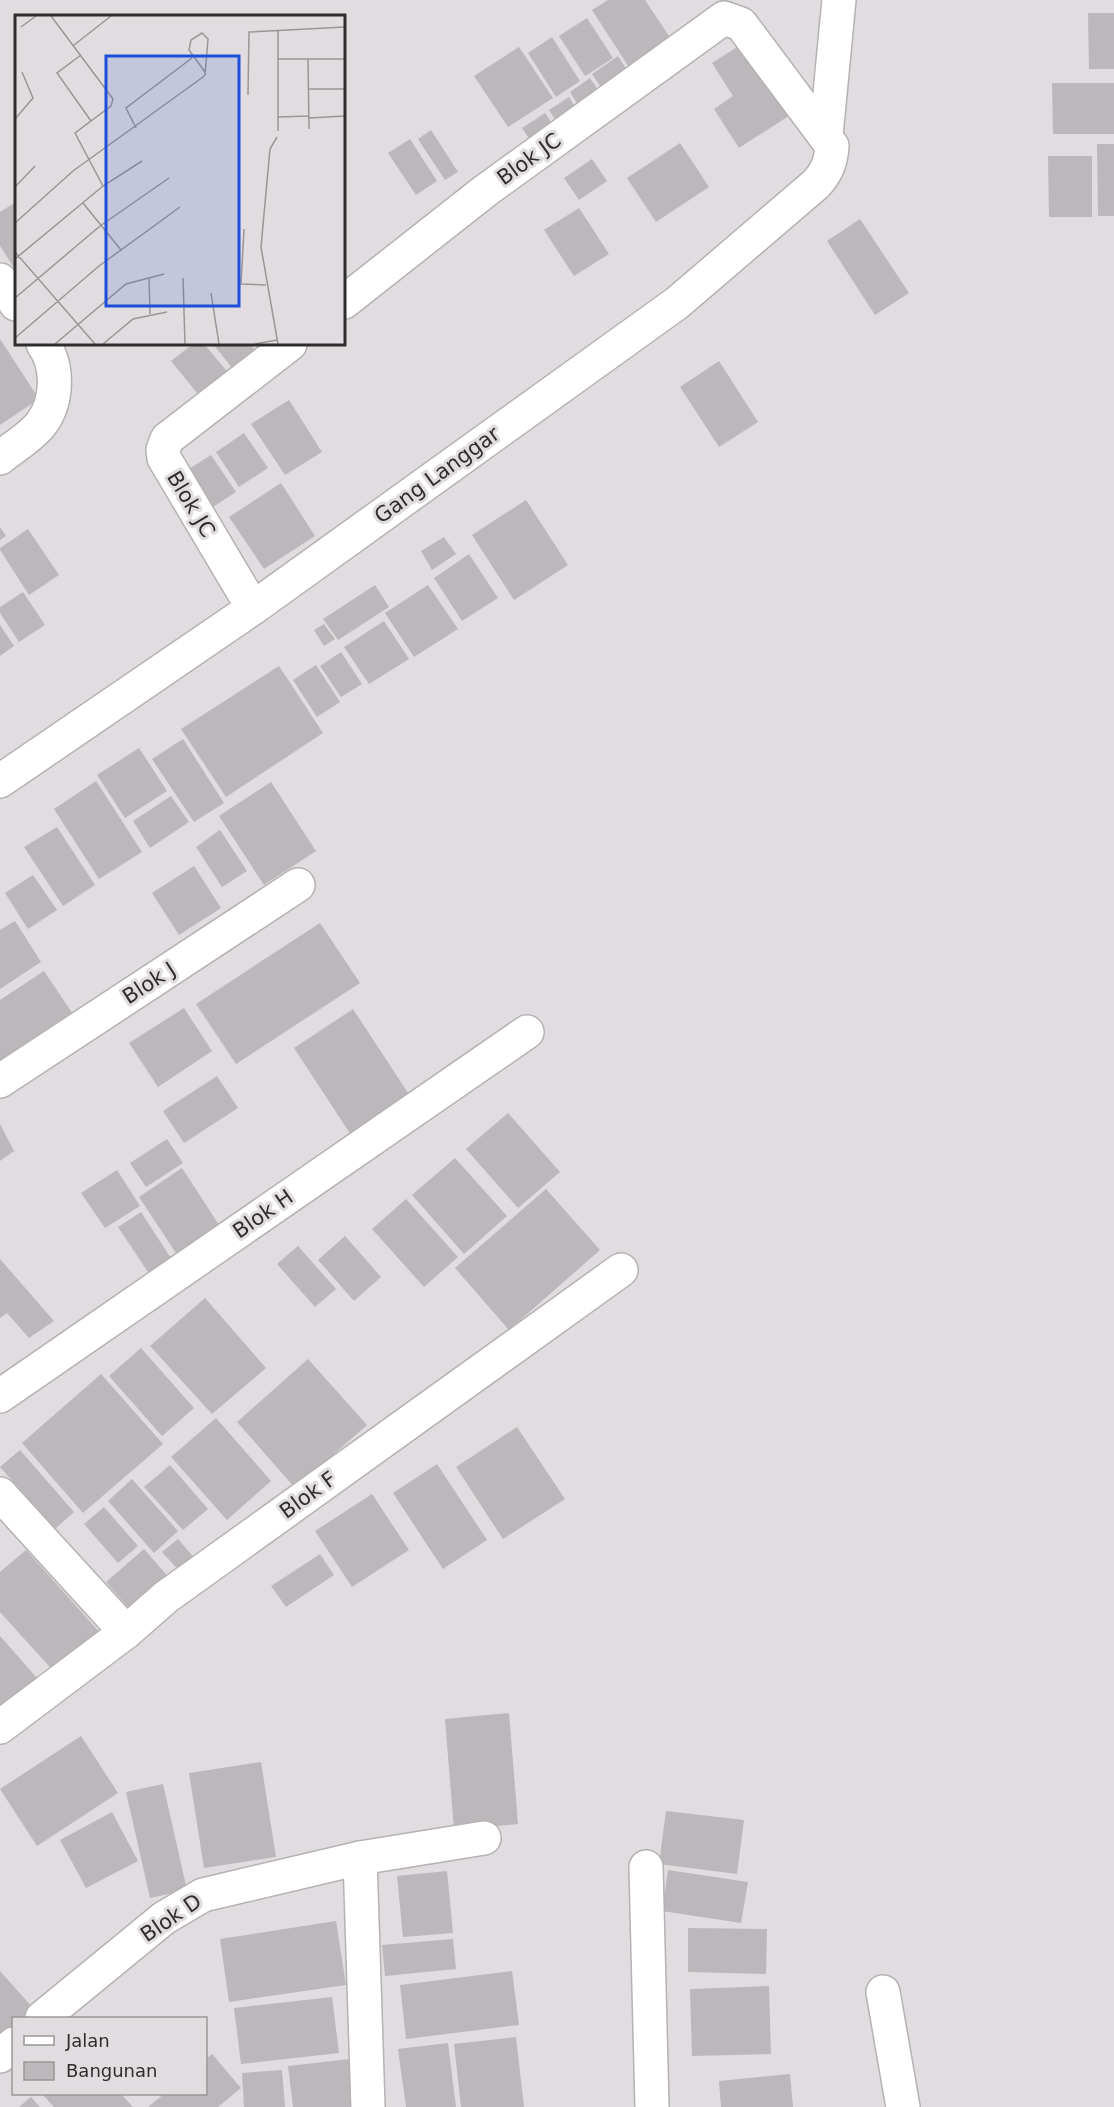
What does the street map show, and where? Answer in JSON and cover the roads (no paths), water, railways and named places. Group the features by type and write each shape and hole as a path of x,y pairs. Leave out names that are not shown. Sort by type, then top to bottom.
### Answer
{"street":[{"name":"Gang Langgar","path":"0,781 253,608 677,303 825,174 831,160 832,146 826,135 839,0"},
{"path":"714,10 723,18 741,24 826,135"},
{"name":"Blok JC","path":"345,301 714,10"},
{"path":"0,280 15,302"},
{"path":"0,458 41,425 49,406 54,387 54,365 44,345"},
{"name":"Blok JC","path":"253,608 164,458 163,450 167,439 289,345"},
{"name":"Blok J","path":"0,1081 298,885"},
{"name":"Blok H","path":"0,1396 527,1032"},
{"name":"Blok F","path":"0,1727 126,1632 166,1597 621,1270"},
{"path":"0,1494 126,1632"},
{"name":"Blok D","path":"44,2017 164,1918 203,1894 360,1858 484,1838"},
{"path":"360,1858 368,2107"},
{"path":"646,1867 652,2107"},
{"path":"883,1992 903,2107"},
{"path":"0,2056 12,2046"}]}
